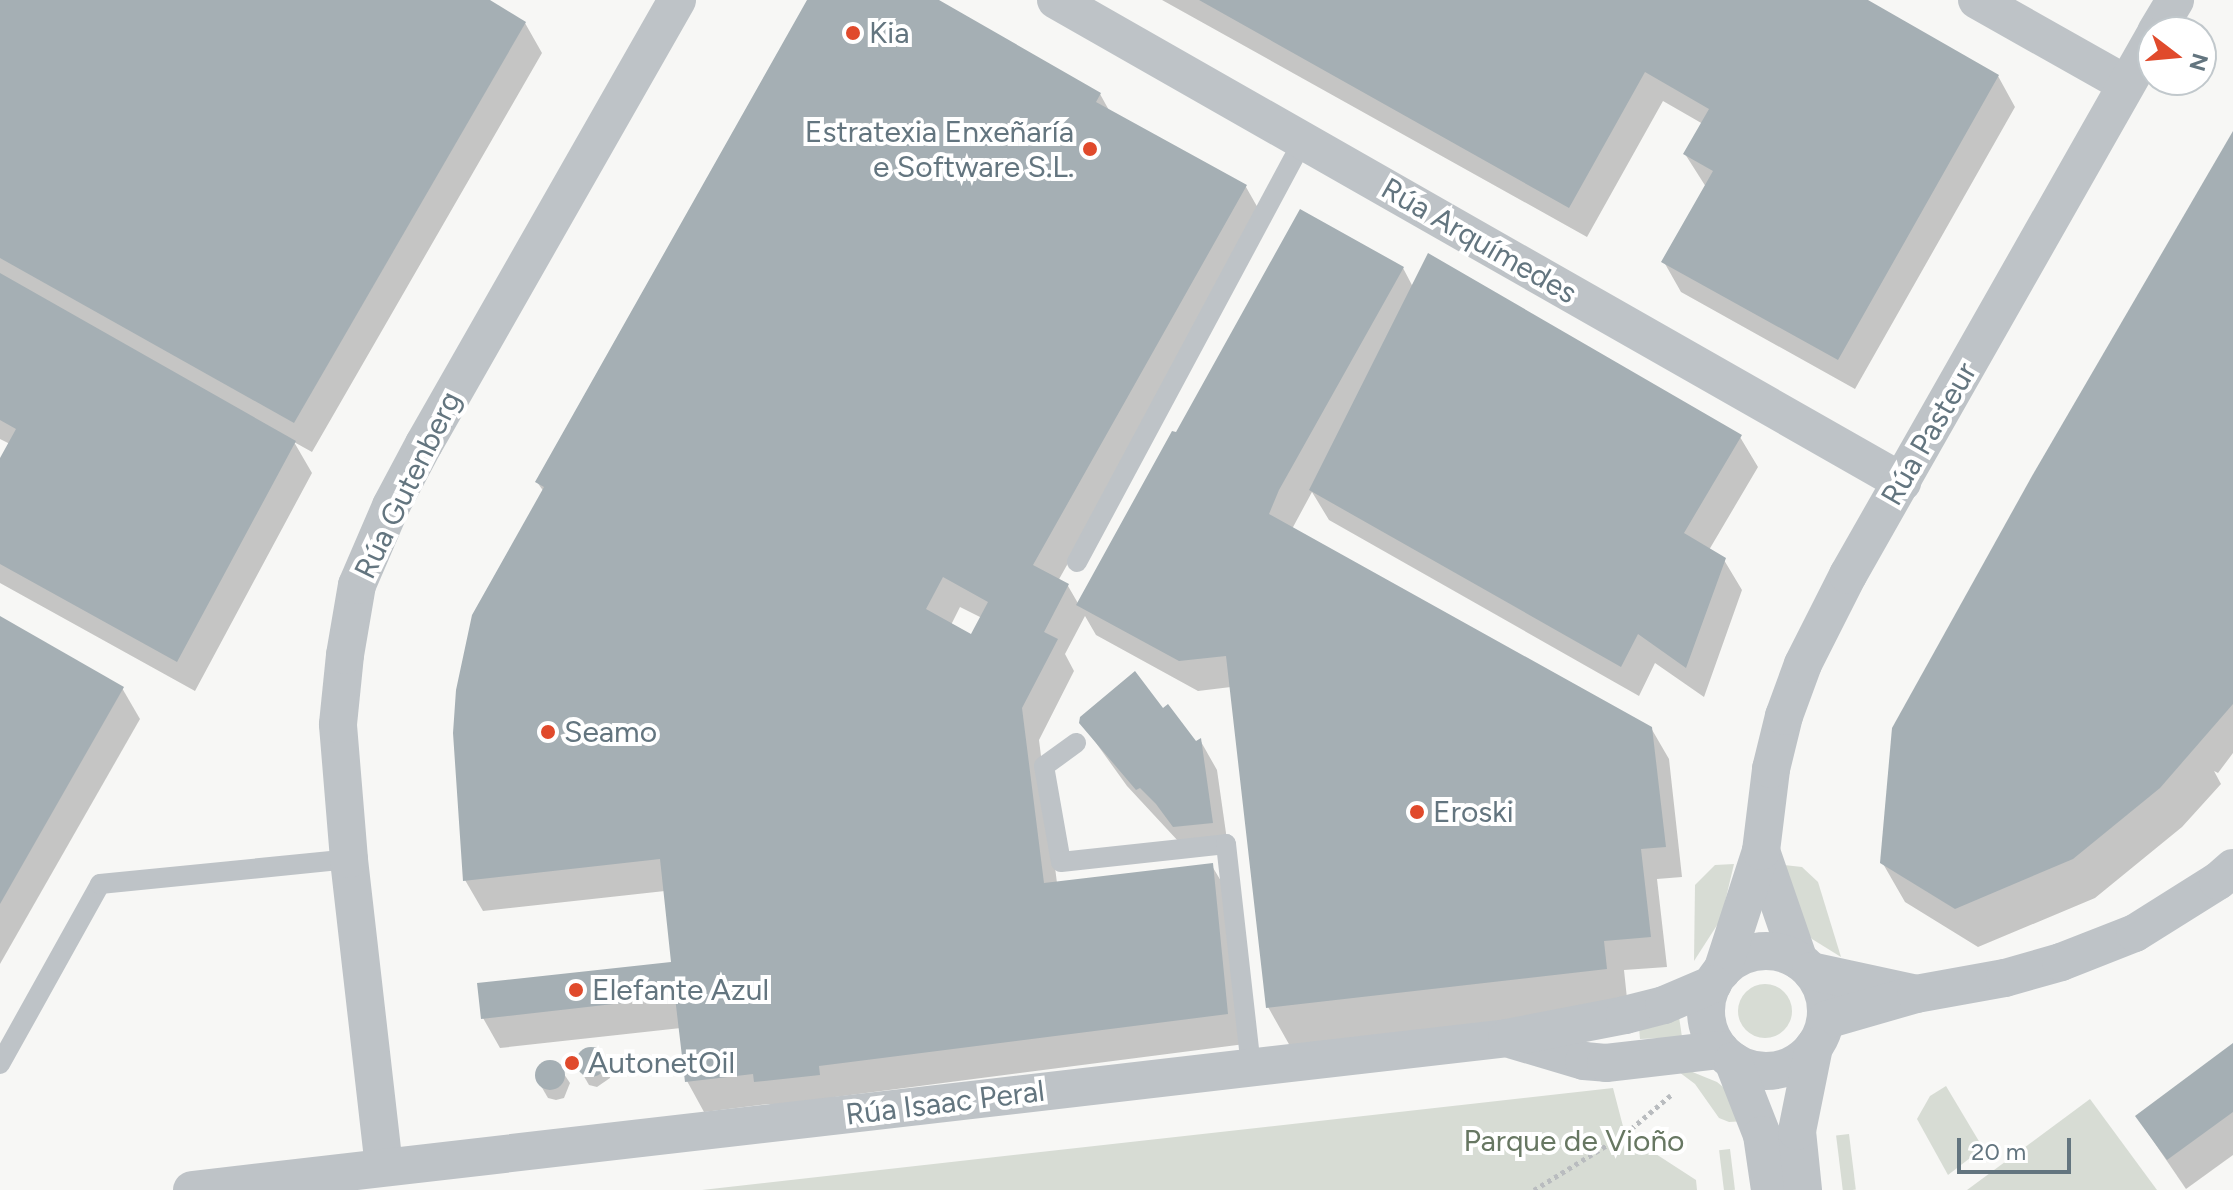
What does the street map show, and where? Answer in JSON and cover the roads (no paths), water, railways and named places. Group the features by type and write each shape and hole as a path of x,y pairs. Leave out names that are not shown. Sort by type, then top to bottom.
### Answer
{"street":[{"name":"Rúa Gutenberg","path":"384,1167 349,859 338,724 345,655 357,585 391,506 424,444 677,0"},
{"name":"Rúa Arquímedes","path":"1056,0 1902,482"},
{"path":"1977,0 2126,84"},
{"name":"Rúa Pasteur","path":"1718,977 1761,851 1771,769 1784,716 1803,664 1848,575 2137,65"},
{"name":"Rúa Pasteur","path":"1761,851 1805,966"},
{"path":"1726,1055 1767,1072 1801,1060 1820,1034 1916,994 2005,978 2135,933 2218,881 2233,868"},
{"path":"1770,1190 1762,1135 1707,1018 1718,977 1736,959 1767,951 1805,966 1916,994"},
{"path":"1803,1190 1797,1131 1826,1003 1805,966"},
{"name":"Rúa Isaac Peral","path":"192,1190 1507,1038 1664,1005 1718,977"},
{"name":"Rúa Isaac Peral","path":"1507,1038 1584,1061 1606,1063 1726,1055"}],"lane":[{"path":"1077,562 1303,140"},
{"path":"1076,743 1044,766 1061,862 1226,844 1251,1068"},
{"path":"0,1064 100,884 349,859"}],"place":[{"name":"Kia","path":"853,33"},
{"name":"Estratexia Enxeñaría e Software S.L.","path":"1090,149"},
{"name":"Seamo","path":"548,732"},
{"name":"Eroski","path":"1417,812"},
{"name":"Elefante Azul","path":"576,990"},
{"name":"AutonetOil","path":"572,1063"}],"park label":[{"name":"Parque de Vioño","path":"1574,1141"}]}
